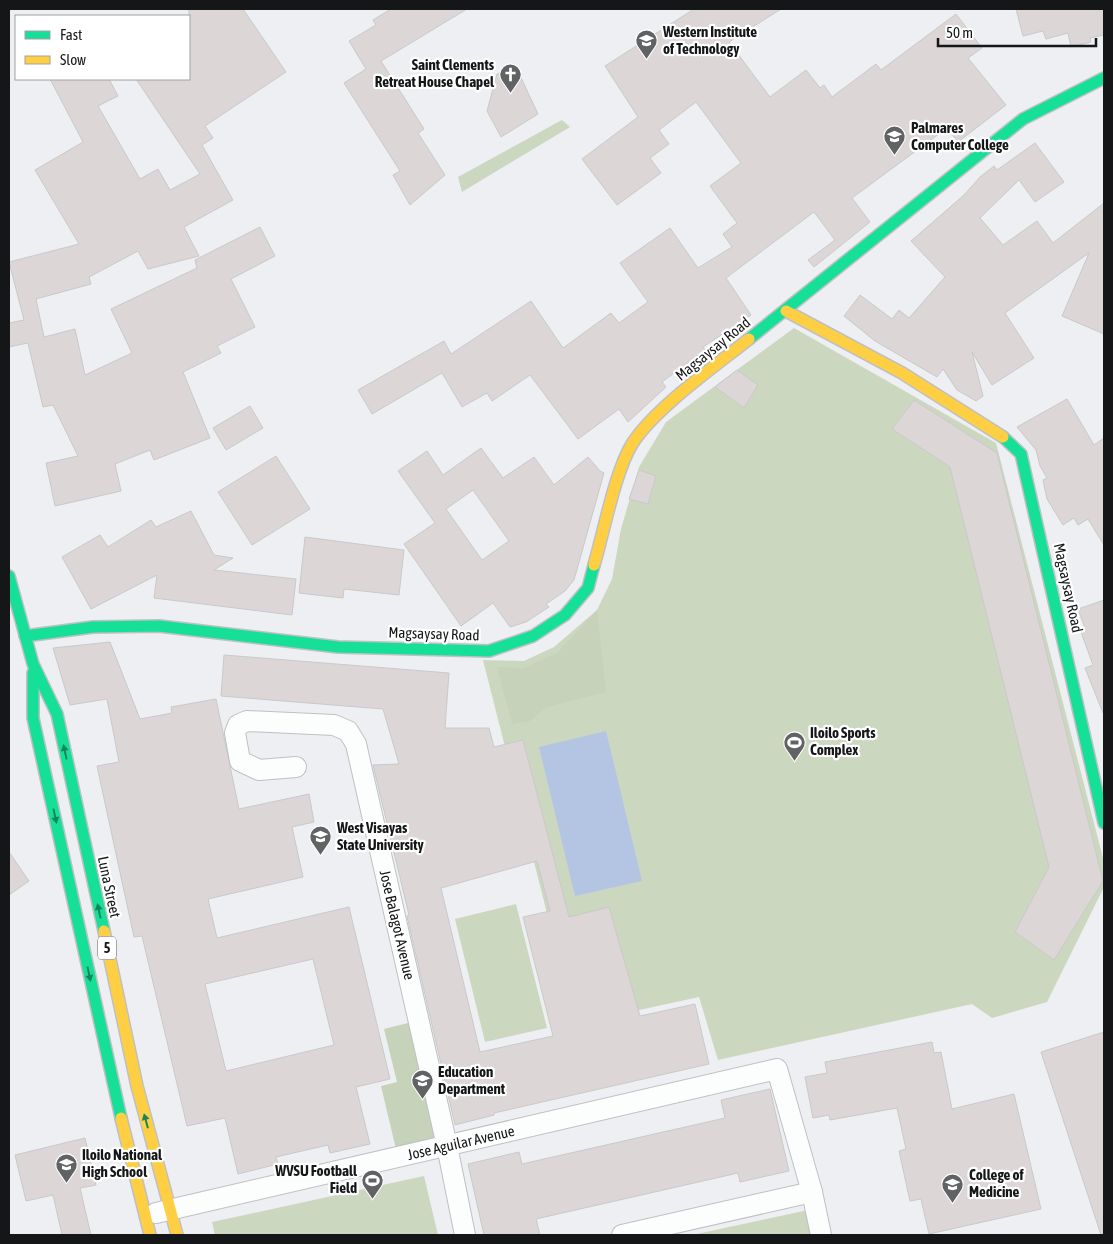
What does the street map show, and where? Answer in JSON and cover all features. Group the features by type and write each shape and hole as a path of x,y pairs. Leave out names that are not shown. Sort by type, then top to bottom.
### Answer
{"street":[{"name":"Magsaysay Road","path":"25,636 93,627 159,626 338,646 489,651 534,636 566,615 588,588 622,467 631,446 641,431 686,390 1023,119 1104,78"},
{"name":"Magsaysay Road","path":"786,311 902,373 1004,438 1021,454 1104,823"},
{"name":"Luna Street","path":"9,576 33,664 57,714 137,1086 177,1235"},
{"name":"Luna Street","path":"33,664 34,718 118,1106 150,1235"},
{"name":"Jose Balagot Avenue","path":"296,767 259,770 240,761 235,733 238,725 247,721 334,724 348,731 356,744 447,1146 465,1235"},
{"name":"Jose Aguilar Avenue","path":"145,1216 777,1069 812,1192"},
{"path":"622,1235 645,1233 812,1192 821,1235"}],"green space":[{"path":"562,120 570,127 462,192 458,177"},
{"name":"Iloilo Sports Complex","path":"794,328 996,443 1104,862 1104,887 1047,1002 992,1018 972,1004 718,1060 699,997 575,1024 483,660 524,661 554,647 597,610 612,579 621,529 639,467 666,422"},
{"path":"597,610 606,692 547,707 530,721 512,724 497,667 524,668 557,653"},
{"path":"516,904 547,1028 485,1042 455,919"},
{"path":"412,1022 441,1139 396,1149 381,1086 397,1082 384,1029"},
{"name":"WVSU Football Field","path":"424,1176 438,1235 215,1235 212,1222"},
{"path":"808,1210 813,1235 692,1235"}],"water":[{"path":"606,731 642,881 575,896 539,747"}],"building":[{"path":"189,9 243,9 286,72 205,126 213,138 202,145 233,200 184,227 199,256 148,269 138,251 89,277 91,284 36,299 44,337 75,329 85,375 132,353 111,309 197,268 195,260 260,227 275,256 231,279 255,327 217,346 221,353 183,372 210,438 154,460 150,450 115,464 121,491 55,506 46,463 78,456 53,405 43,407 28,343 9,347 9,323 24,320 9,262 79,244 35,170 83,142 51,80 110,80 118,96 98,106 140,179 158,169 170,190 200,174 137,80 190,80"},
{"path":"391,9 467,9 381,61 424,129 418,133 445,175 410,205 393,175 400,171 344,83 366,69 349,41 376,25 373,20"},
{"path":"694,9 781,9 729,42 770,97 806,70 820,88 824,85 832,97 876,64 881,70 956,14 982,48 968,58 1006,105 958,142 947,128 852,198 870,222 814,267 808,260 835,240 814,212 726,278 751,315 703,347 705,350 662,382 666,387 628,422 619,409 578,439 530,375 492,401 487,393 462,407 442,373 372,414 358,390 444,341 451,354 531,301 563,348 611,313 619,323 648,302 620,263 670,228 698,268 732,247 723,234 737,223 710,186 741,163 696,102 659,130 669,144 650,158 661,173 617,205 582,159 638,117 605,66"},
{"path":"1016,9 1104,9 1104,35 1090,38 1091,42 1071,47 1068,33 1046,39 1043,31 1023,36"},
{"name":"Saint Clements Retreat House Chapel","path":"515,65 538,114 501,137 487,111 497,74"},
{"path":"1035,143 1064,182 1035,202 1019,180 980,218 1003,245 1037,221 1053,243 1104,203 1104,334 1062,316 1089,253 1005,313 1034,358 992,385 972,352 983,396 976,401 957,390 943,369 937,377 875,341 844,316 860,295 892,319 899,310 909,318 945,277 911,241 964,195 980,177 994,166 997,170"},
{"path":"737,370 758,385 744,408 715,387"},
{"path":"1067,399 1094,445 1104,438 1104,545 1088,519 1078,525 1074,518 1063,525 1047,499 1043,480 1047,478 1040,466 1036,450 1017,427"},
{"path":"914,400 997,453 1103,881 1054,960 1015,932 1049,867 950,467 892,429"},
{"path":"250,406 263,428 226,450 213,428"},
{"path":"481,448 503,478 534,457 554,485 588,457 604,473 574,580 565,591 546,604 549,607 526,622 510,627 493,603 461,626 404,544 435,523 398,471 427,451 443,475","holes":["473,490 509,541 482,560 446,509"]},
{"path":"276,456 310,509 252,545 218,492"},
{"path":"639,470 656,476 648,504 629,499"},
{"path":"191,511 214,555 233,558 214,570 296,579 292,615 154,598 157,575 91,609 62,557 100,535 108,547 151,520 156,527"},
{"path":"305,537 404,550 399,595 344,589 343,598 299,593"},
{"path":"1104,600 1103,713 1085,668 1093,665 1081,632 1086,631 1078,609"},
{"path":"110,642 140,719 172,713 171,707 216,699 239,809 309,794 314,822 292,827 303,877 208,899 217,938 349,907 390,1079 356,1087 370,1144 330,1153 328,1145 276,1157 278,1164 238,1174 225,1118 187,1126 142,936 134,937 97,766 119,762 107,699 70,705 53,648","holes":["313,959 334,1045 226,1071 205,984"]},
{"path":"224,655 449,673 445,728 489,728 494,747 523,740 569,917 609,907 640,1016 695,1004 709,1064 494,1113 494,1115 455,1125 407,916 409,915 373,765 399,764 383,709 221,696","holes":["537,861 550,911 523,917 553,1036 480,1052 441,888"]},
{"path":"9,852 29,881 9,895"},
{"path":"1104,1032 1104,1235 1101,1235 1041,1052"},
{"path":"932,1042 934,1053 941,1052 952,1109 1014,1094 1041,1209 929,1234 921,1199 910,1201 899,1151 906,1149 897,1108 830,1120 829,1115 813,1118 805,1077 827,1073 825,1062"},
{"path":"770,1089 789,1171 740,1182 738,1173 536,1219 540,1235 484,1235 468,1164 519,1152 522,1164 725,1118 721,1100"},
{"path":"85,1138 96,1185 80,1188 91,1235 62,1235 53,1195 26,1201 15,1155"}],"traffic: fast":[{"path":"749,339 1023,119 1104,78"},
{"path":"1003,437 1021,454 1104,823"},
{"path":"25,636 93,627 159,626 338,647 489,651 533,636 565,615 588,588 594,565"},
{"path":"9,576 33,664 57,714 104,931"},
{"path":"33,673 33,718 121,1118"}],"traffic: slow":[{"path":"786,311 902,373 1003,437"},
{"path":"594,565 620,470 632,444 642,431 670,403 749,339"},
{"path":"104,931 137,1086 177,1235"},
{"path":"121,1118 150,1235"}],"place":[{"name":"Western Institute of Technology","path":"647,60"},
{"name":"Saint Clements Retreat House Chapel","path":"510,93"},
{"name":"Palmares Computer College","path":"895,156"},
{"name":"Iloilo Sports Complex","path":"794,761"},
{"name":"West Visayas State University","path":"321,856"},
{"name":"Education Department","path":"422,1100"},
{"name":"Iloilo National High School","path":"66,1183"},
{"name":"WVSU Football Field","path":"373,1199"},
{"name":"College of Medicine","path":"953,1203"}]}
